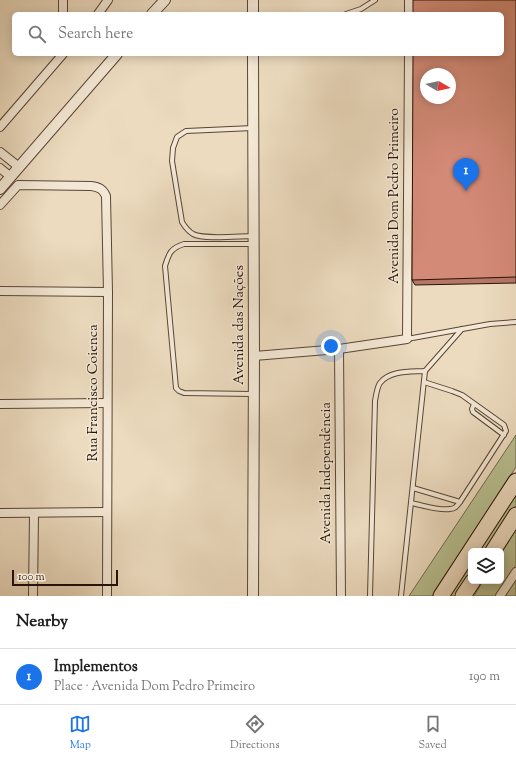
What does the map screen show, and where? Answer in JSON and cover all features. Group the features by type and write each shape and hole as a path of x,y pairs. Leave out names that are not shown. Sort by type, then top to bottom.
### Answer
{"highway":[{"path":"440,596 516,481"},
{"path":"495,548 516,515"}],"street":[{"path":"63,0 63,12"},
{"path":"154,12 164,0"},
{"path":"253,0 253,12"},
{"path":"409,0 409,12"},
{"path":"100,12 108,1"},
{"path":"0,127 61,56"},
{"path":"0,189 115,56"},
{"name":"Avenida das Nações","path":"253,56 253,596"},
{"name":"Avenida Dom Pedro Primeiro","path":"407,339 409,56"},
{"path":"0,152 19,167"},
{"path":"0,168 10,177"},
{"name":"Rua Francisco Coienca","path":"0,205 18,185 98,186 103,190 106,196 108,292 107,596"},
{"path":"0,291 108,292"},
{"path":"254,356 339,349 407,339"},
{"name":"Avenida Independência","path":"339,349 341,596"},
{"path":"0,404 107,403"},
{"path":"0,513 107,512"},
{"path":"32,596 34,513"},
{"path":"500,596 516,572"}],"lane":[{"path":"352,12 361,9 375,0"},
{"path":"253,128 186,131 177,137 172,148 172,161 182,222 187,229 194,234 204,236 254,240"},
{"path":"254,240 184,244 175,247 169,254 165,266 176,388 184,393 254,394"},
{"path":"407,339 490,324 516,322"},
{"path":"400,596 425,371 462,329"},
{"path":"370,596 375,401 379,384 388,376 401,372 425,371"},
{"path":"411,503 450,509 456,508 506,431 504,425 462,395 424,382"},
{"path":"474,404 472,409 473,412 504,435"},
{"path":"413,488 460,502"}],"green space":[{"path":"516,435 516,467 432,596 409,596"},
{"path":"516,488 516,509 491,548 477,548"},
{"path":"516,528 516,565 504,584 504,548"},
{"path":"468,563 468,584 460,596 446,596"},
{"path":"516,578 516,596 505,596"},
{"path":"481,584 504,584 496,596 474,596"}],"building":[{"path":"413,0 516,0 516,277 412,280 413,56 504,56 504,12 413,12"}],"place":[{"name":"Implementos","path":"466,191"}]}
